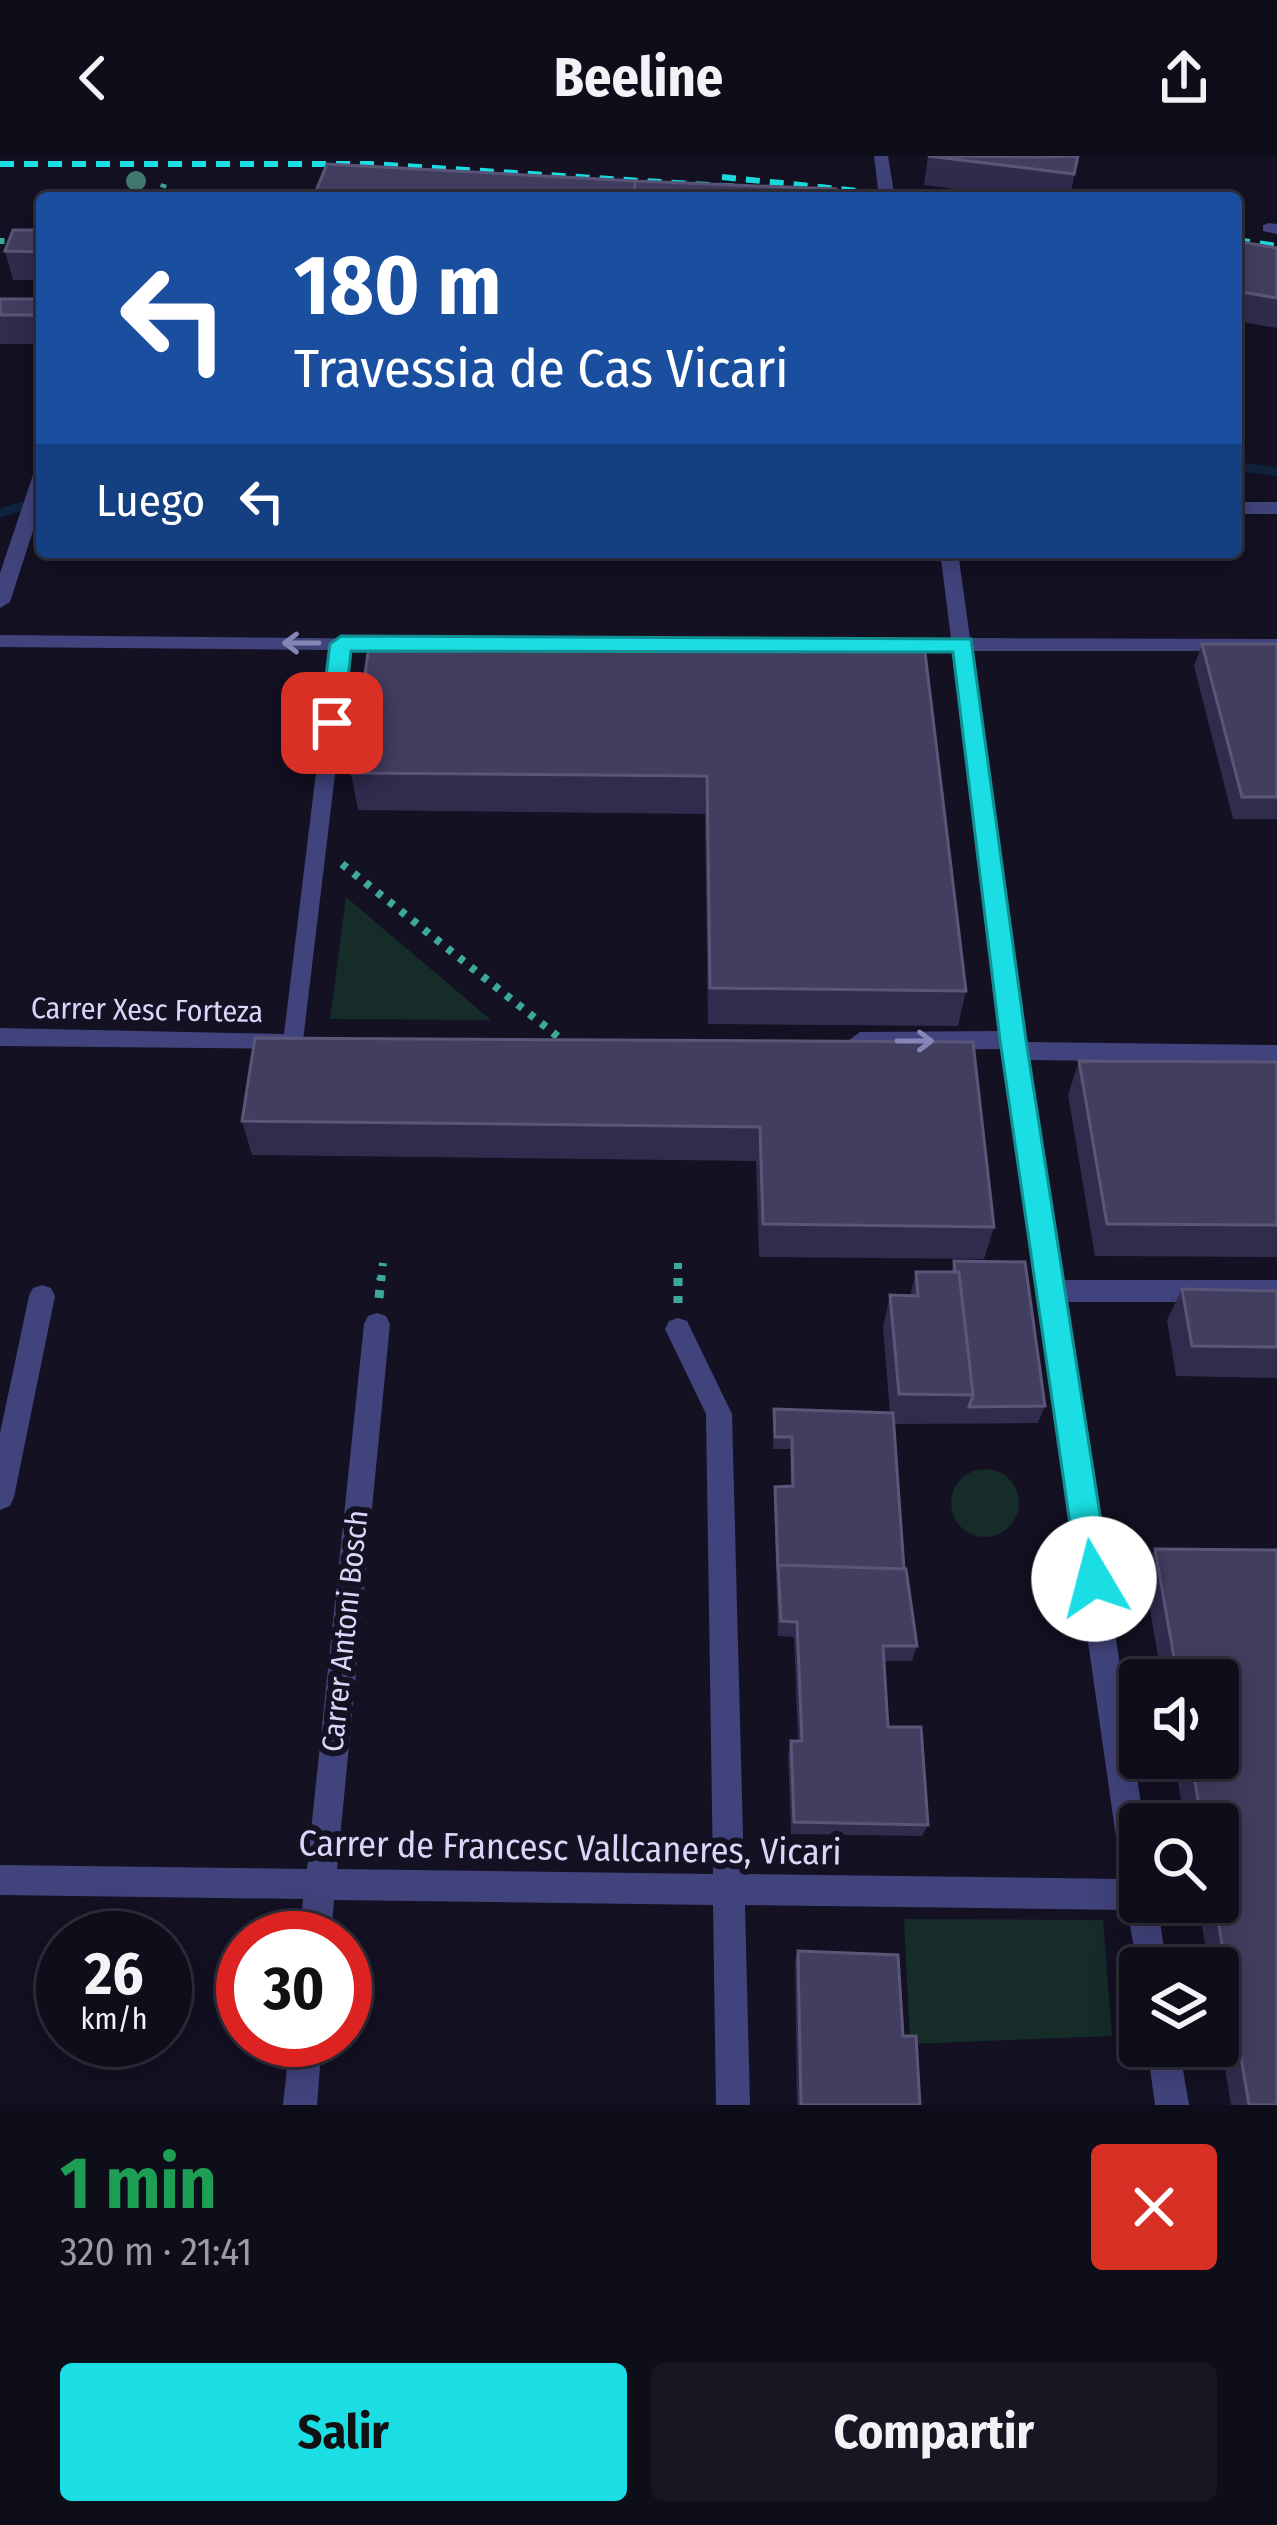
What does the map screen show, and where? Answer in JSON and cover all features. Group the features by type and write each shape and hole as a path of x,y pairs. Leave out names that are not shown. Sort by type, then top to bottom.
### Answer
{"street":[{"path":"881,156 886,192"},
{"path":"0,602 36,493"},
{"path":"1242,508 1277,508"},
{"path":"950,558 1014,1046 1127,1803"},
{"path":"0,641 413,644"},
{"path":"318,841 341,644"},
{"path":"868,644 1277,645"},
{"name":"Carrer Xesc Forteza","path":"0,1037 305,1043 318,841"},
{"path":"846,1042 1277,1054"},
{"path":"1054,1291 1277,1291"},
{"path":"0,1497 42,1295"},
{"name":"Carrer Antoni Bosch","path":"318,1911 377,1324"},
{"path":"678,1329 719,1414 733,2105"},
{"name":"Carrer de Francesc Vallcaneres, Vicari","path":"0,1880 1119,1898"},
{"path":"300,2105 304,2067"},
{"path":"1166,2067 1172,2105"}],"path":[{"path":"162,192 164,184"},
{"path":"0,241 21,242"},
{"path":"318,841 566,1043"}],"green space":[{"path":"346,897 491,1020 330,1019"},
{"path":"985,1469 1009,1479 1019,1503 1009,1527 985,1537 961,1527 951,1503 961,1479"},
{"path":"904,1919 1103,1920 1112,2036 910,2044"}],"building":[{"path":"928,156 1038,157 1078,156 1074,174"},
{"path":"327,164 635,181 634,192 315,192"},
{"path":"635,181 836,192 634,192"},
{"path":"13,230 36,230 36,252 5,251"},
{"path":"1242,242 1277,248 1277,298 1242,292"},
{"path":"0,299 36,299 36,315 0,315"},
{"path":"370,639 924,644 966,991 710,988 707,776 351,773"},
{"path":"1202,644 1277,644 1277,797 1242,797"},
{"path":"255,1038 973,1042 994,1227 763,1224 760,1127 242,1121"},
{"path":"1079,1061 1277,1062 1277,1225 1107,1224"},
{"path":"954,1261 1025,1262 1045,1406 969,1407 973,1395"},
{"path":"916,1272 959,1272 973,1395 899,1394 890,1295 918,1296"},
{"path":"1182,1289 1277,1291 1277,1347 1192,1346"},
{"path":"774,1409 893,1413 904,1569 778,1565 778,1570 775,1487 793,1486 792,1437 775,1437"},
{"path":"1155,1549 1277,1550 1277,2105 1249,2105 1239,2045 1239,1947 1223,1947 1219,1923 1239,1923 1239,1803 1198,1803 1194,1779 1239,1779 1239,1659 1174,1659"},
{"path":"778,1565 906,1569 917,1646 883,1646 888,1727 921,1727 928,1825 794,1822 791,1741 802,1741 797,1622 781,1621"},
{"path":"798,1951 898,1955 903,2036 916,2036 920,2105 801,2105"}],"waterway":[{"path":"1242,467 1277,472"},
{"path":"0,513 36,502"}],"railway":[{"path":"0,164 370,164 740,187"},
{"path":"722,177 868,192"},
{"path":"1242,241 1277,246"}],"route":[{"path":"332,723 341,644 964,644 1013,1040 1094,1579"}]}
